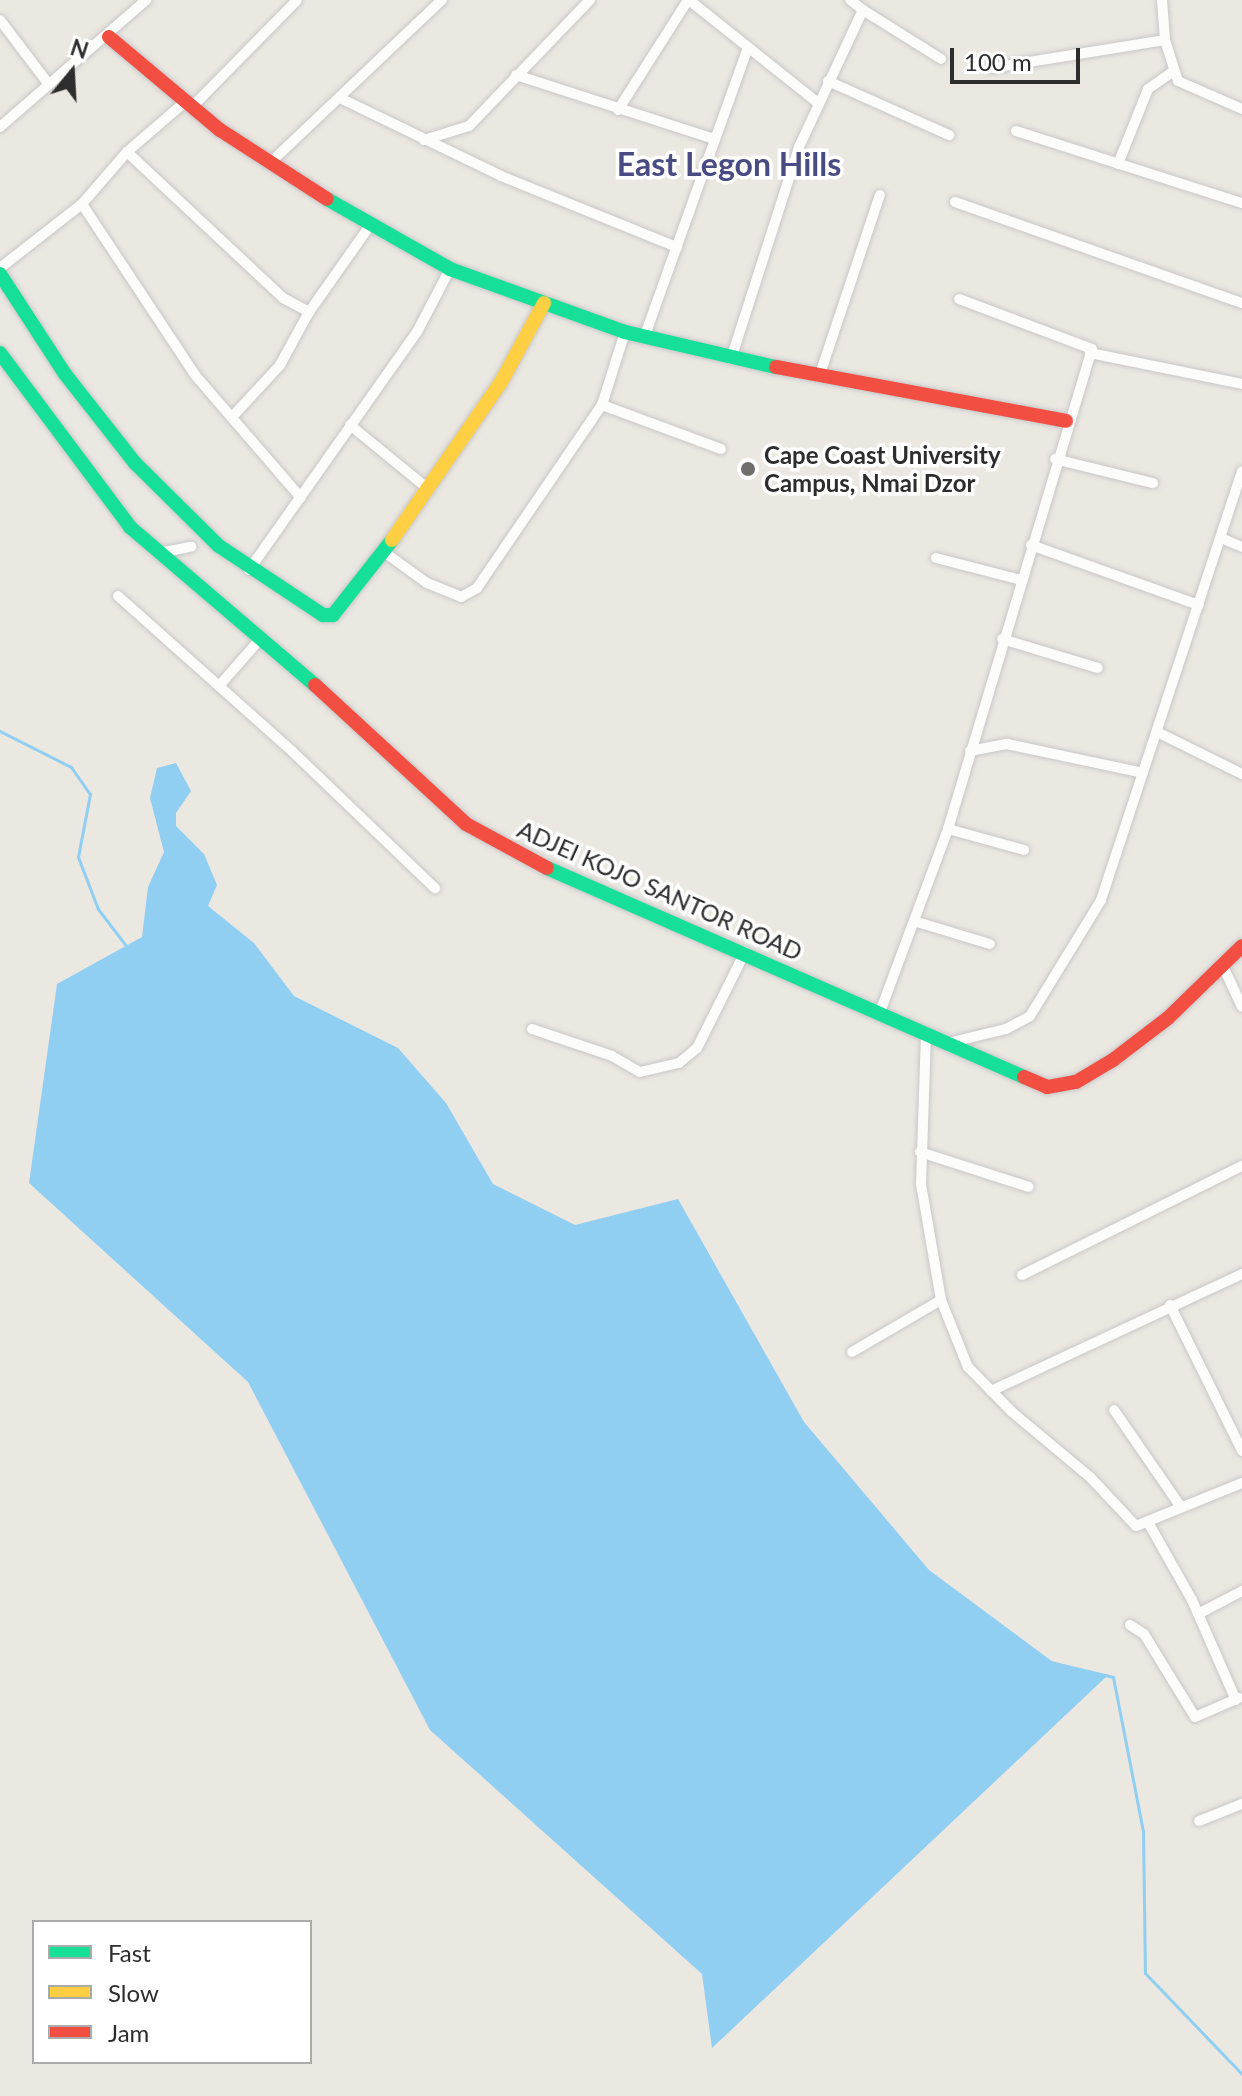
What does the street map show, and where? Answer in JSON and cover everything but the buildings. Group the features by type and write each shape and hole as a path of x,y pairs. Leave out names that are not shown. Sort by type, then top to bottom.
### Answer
{"street":[{"path":"0,127 47,82 109,37 146,0"},
{"path":"297,0 190,103 127,152 82,204 0,271 113,438 249,570 312,611 333,615 384,552 501,382 544,303"},
{"path":"424,140 469,126 590,0"},
{"path":"618,110 689,0 747,50 818,103"},
{"path":"1162,0 1165,40 1174,71 1185,86 1242,107"},
{"path":"270,163 342,99 437,1"},
{"path":"731,359 818,103 856,3 941,59"},
{"path":"0,20 47,82"},
{"path":"109,37 270,163 369,227 450,269 644,338 819,377 1066,421"},
{"path":"992,68 1165,40"},
{"path":"644,338 711,138 747,50"},
{"path":"1118,164 1148,89 1174,71"},
{"path":"516,75 711,138"},
{"path":"828,81 949,135"},
{"path":"342,99 424,140 677,247"},
{"path":"1016,131 1242,203"},
{"path":"127,152 283,298 309,312"},
{"path":"819,377 880,195"},
{"path":"955,202 1242,303"},
{"path":"82,204 195,375 301,498"},
{"path":"233,416 280,365 309,312 369,227"},
{"path":"249,570 417,332 450,269"},
{"path":"880,1012 917,922 948,829 1066,421 1090,353 1090,346 959,299"},
{"path":"384,552 427,583 461,597 477,588 602,405 625,332"},
{"name":"ADJEI KOJO SANTOR ROAD","path":"0,353 111,507 159,553 261,638 466,824 585,887 745,952 1029,1083 1064,1086 1090,1076 1153,1031 1242,946"},
{"path":"1090,353 1242,384"},
{"path":"602,405 721,449"},
{"path":"350,425 427,488"},
{"path":"1055,459 1153,483"},
{"path":"948,1043 1006,1029 1041,1004 1101,900 1242,472"},
{"path":"1221,538 1242,547"},
{"path":"1031,545 1199,605"},
{"path":"159,553 191,547"},
{"path":"936,558 1021,580"},
{"path":"118,596 435,888"},
{"path":"219,686 261,638"},
{"path":"1002,639 1098,668"},
{"path":"1157,732 1242,774"},
{"path":"970,751 1007,744 1143,773"},
{"path":"948,829 1024,850"},
{"path":"917,922 990,944"},
{"path":"532,1029 612,1056 640,1072 679,1063 697,1048 745,952"},
{"path":"1222,964 1242,1007"},
{"path":"926,1034 920,1152 941,1300 959,1352 991,1391 1090,1477 1136,1526 1149,1524 1181,1507 1242,1483"},
{"path":"920,1152 1029,1187"},
{"path":"1022,1275 1242,1166"},
{"path":"991,1391 1242,1274"},
{"path":"852,1352 941,1300"},
{"path":"1170,1305 1242,1451"},
{"path":"1114,1410 1181,1507"},
{"path":"1130,1625 1144,1634 1195,1717 1239,1698 1149,1524"},
{"path":"1198,1614 1242,1591"},
{"path":"1199,1821 1242,1804"}],"water":[{"path":"176,763 191,791 176,813 176,826 204,854 217,885 208,906 254,943 294,996 398,1048 446,1103 493,1184 575,1225 678,1199 804,1422 929,1570 1057,1665 1107,1676 712,2048 702,1974 430,1730 248,1382 29,1183 57,984 142,937 148,887 164,852 150,798 157,768"}],"waterway":[{"path":"0,731 71,767 90,794 78,857 98,909 127,947"},
{"path":"1050,1662 1113,1677 1143,1831 1145,1973 1242,2074"}],"traffic: fast":[{"path":"327,199 450,269 625,332 776,367"},
{"path":"0,274 65,374 135,463 219,546 323,615 333,615 392,540"},
{"path":"0,353 130,527 315,685"},
{"path":"547,868 1024,1077"}],"traffic: slow":[{"path":"392,540 501,382 544,303"}],"traffic: jam":[{"path":"109,37 220,130 327,199"},
{"path":"776,367 1066,421"},
{"path":"315,685 466,824 547,868"},
{"path":"1024,1077 1047,1087 1076,1082 1113,1060 1168,1018 1242,946"}],"place":[{"name":"Cape Coast University Campus, Nmai Dzor","path":"748,469"}],"district":[{"name":"East Legon Hills","path":"729,164"}]}
